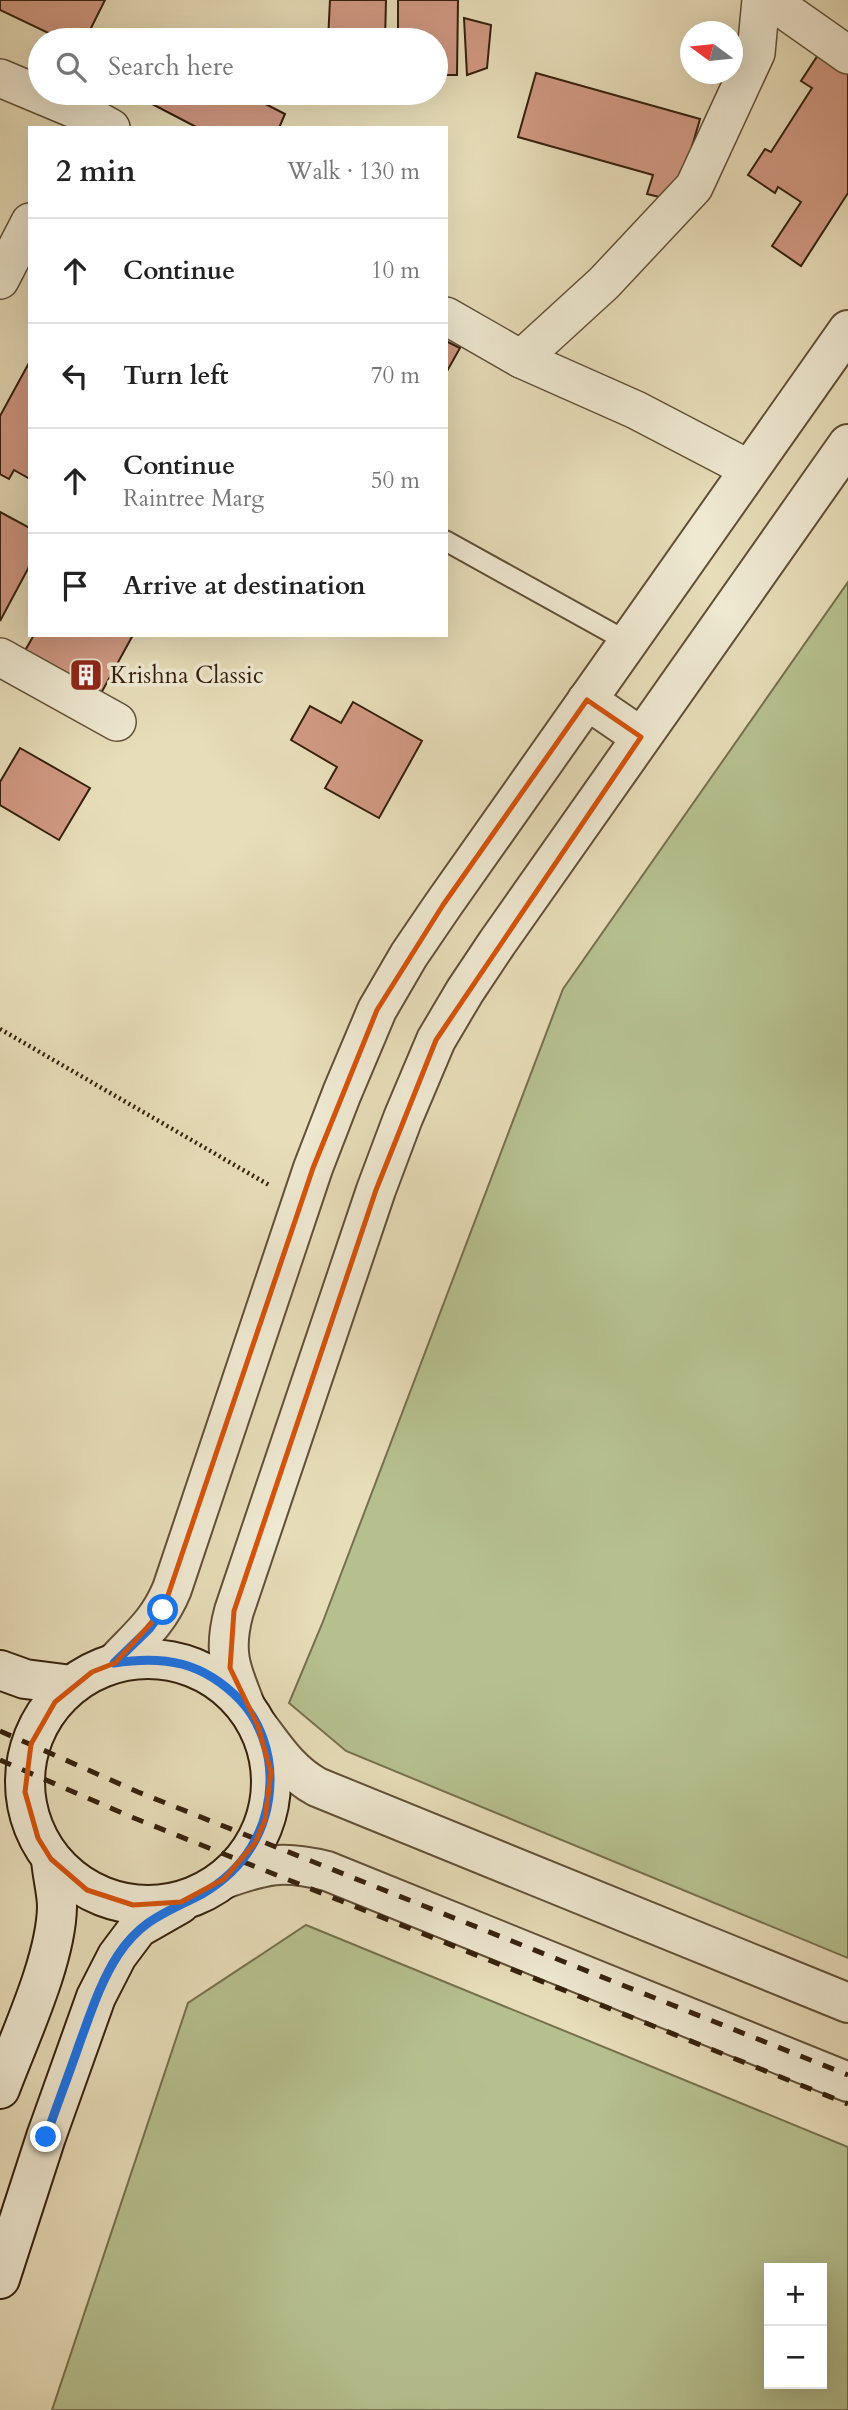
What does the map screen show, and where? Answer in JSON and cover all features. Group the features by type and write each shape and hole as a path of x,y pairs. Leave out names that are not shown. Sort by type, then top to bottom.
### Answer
{"street":[{"path":"521,359 604,283 694,187 756,53 761,0"},
{"path":"770,0 848,55"},
{"path":"0,78 28,92"},
{"path":"55,105 92,123"},
{"path":"0,280 28,226"},
{"path":"448,317 521,359 636,410 750,469"},
{"path":"114,1663 149,1629 163,1610 172,1589 301,1204 342,1093 377,1010 429,925 848,330"},
{"path":"0,2280 46,2137 96,1997 117,1956 138,1928 214,1886 241,1863 255,1843 267,1808 271,1772 266,1749 229,1668 228,1647 232,1619 367,1216 403,1118 436,1040 465,990 642,737 841,466"},
{"path":"0,657 117,722"},
{"path":"587,700 642,737"},
{"path":"848,2003 317,1787 301,1778 286,1764 251,1716 218,1681 187,1664 162,1659 138,1659 114,1663 92,1672 72,1685 55,1702 40,1721 31,1744 25,1768 24,1792 29,1816 38,1838 51,1859 68,1876 87,1890 109,1900 133,1905 181,1902 257,1867 278,1863 327,1871 848,2082"},
{"path":"0,1670 25,1679 72,1685"},
{"path":"0,1782 29,1816"},
{"path":"0,2089 39,1986 54,1935 57,1906 51,1859"}],"lane":[{"path":"448,542 628,642"}],"path":[{"path":"0,1029 301,1204"}],"highlighted area":[{"path":"587,700 641,737 436,1040 376,1190 234,1611 230,1668 258,1726 271,1772 265,1820 255,1843 224,1879 181,1902 133,1905 87,1890 51,1859 38,1838 25,1792 31,1744 55,1702 92,1672 115,1663 163,1610 313,1168 377,1010 443,905"}],"green space":[{"path":"848,582 848,1958 346,1751 289,1703 322,1624 563,989"},
{"path":"306,1925 848,2147 848,2410 52,2410 188,2003"}],"building":[{"path":"0,0 105,0 91,28 38,28 0,10"},
{"path":"330,0 386,0 385,28 329,28"},
{"path":"398,0 458,0 457,75 448,75 448,28 398,28"},
{"path":"464,18 491,25 487,68 467,75"},
{"path":"820,52 848,70 848,193 801,266 772,246 801,202 778,187 775,193 748,175 765,149 771,152 812,88 801,81"},
{"path":"536,73 700,119 676,201 647,194 653,175 518,137"},
{"path":"154,105 267,105 285,114 280,126 194,126"},
{"path":"448,342 460,348 448,369"},
{"path":"28,365 28,478 14,470 9,479 0,474 0,416"},
{"path":"0,512 28,527 28,569 0,621"},
{"name":"Krishna Classic","path":"33,637 132,637 99,697 23,654"},
{"path":"353,702 422,741 379,818 325,788 337,767 291,740 310,706 341,723"},
{"path":"20,748 90,788 59,840 0,805 0,782"}],"railway":[{"path":"0,1731 138,1792 848,2075"},
{"path":"0,1760 129,1816 848,2104"}],"place":[{"name":"Krishna Classic","path":"86,675"}],"route":[{"path":"46,2137 96,1997 117,1956 138,1928 204,1893 224,1879 241,1863 255,1843 265,1820 270,1797 271,1772 258,1726 245,1705 228,1688 187,1664 162,1659 114,1663 149,1629 163,1610"}]}
